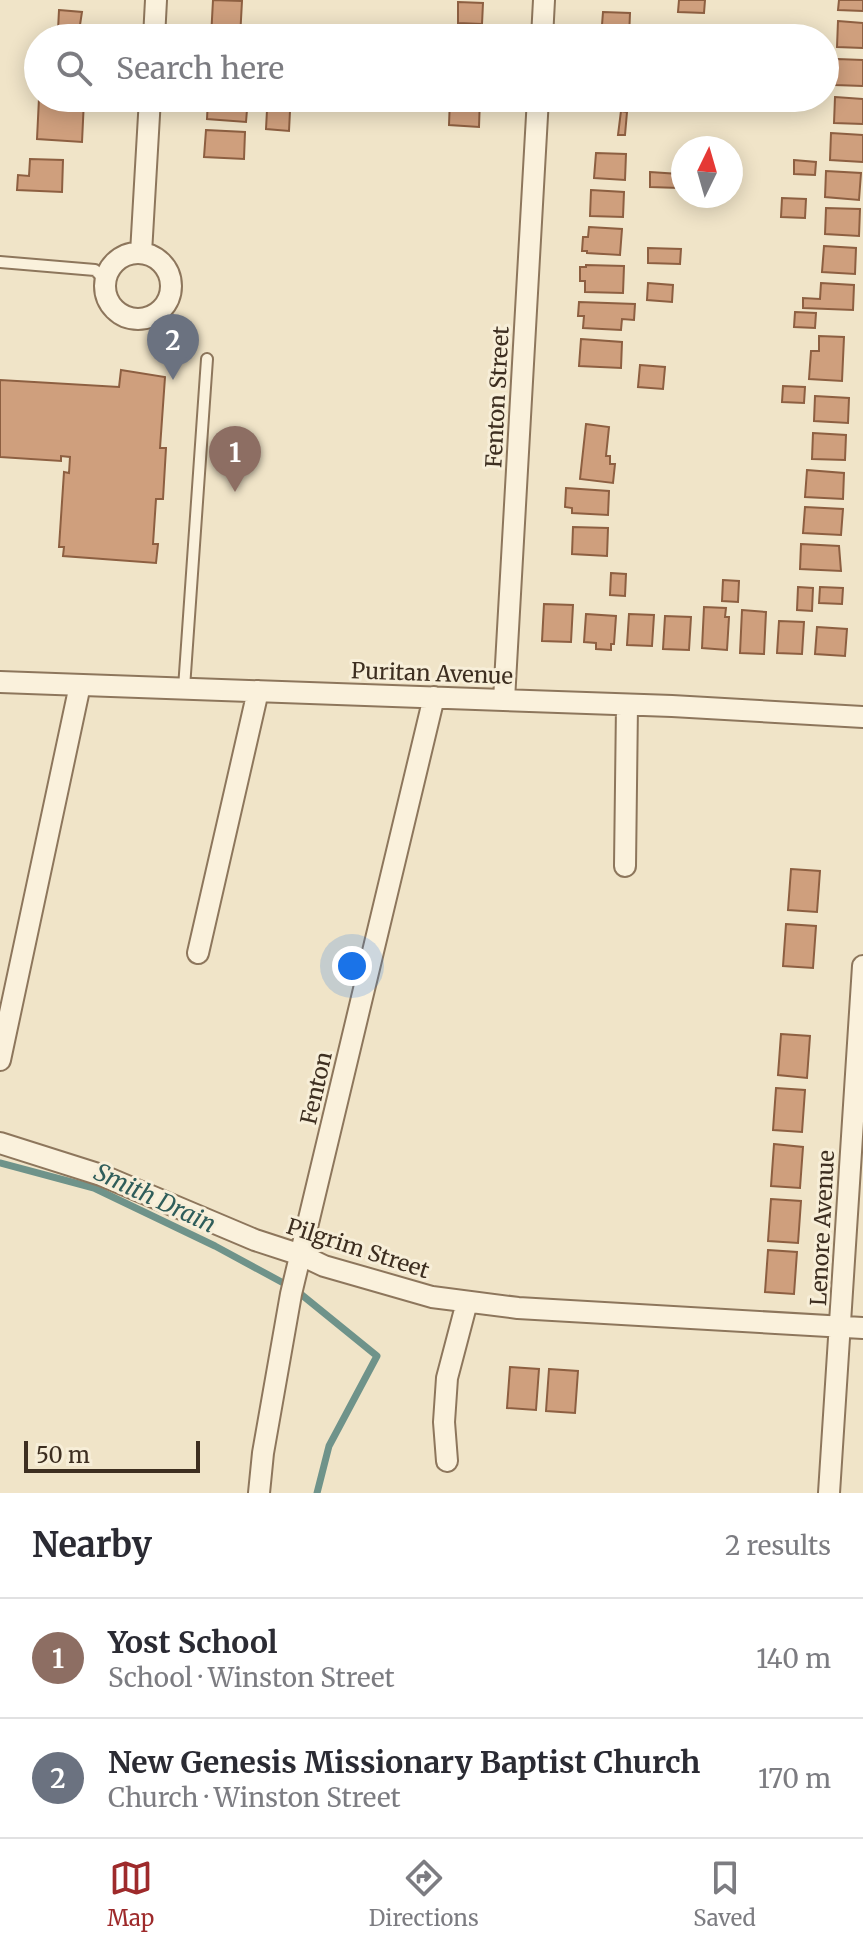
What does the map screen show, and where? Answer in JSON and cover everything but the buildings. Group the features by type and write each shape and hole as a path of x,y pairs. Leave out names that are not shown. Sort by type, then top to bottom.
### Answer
{"street":[{"path":"155,24 156,0"},
{"path":"543,24 544,0"},
{"path":"141,253 149,112"},
{"name":"Fenton Street","path":"504,700 537,112"},
{"path":"141,253 162,262 172,283 171,294 158,313 148,319 136,320 115,311 108,302 105,280 114,263 131,254 141,253"},
{"name":"Puritan Avenue","path":"0,682 434,697 863,717"},
{"path":"0,1060 80,685"},
{"path":"198,953 258,691"},
{"name":"Fenton","path":"259,1493 273,1391 301,1255 434,697"},
{"path":"625,866 627,705"},
{"name":"Lenore Avenue","path":"829,1493 863,966"},
{"name":"Pilgrim Street","path":"0,1143 101,1175 255,1240 324,1266 403,1290 467,1302 863,1328"},
{"path":"447,1461 445,1387 467,1302"}],"lane":[{"path":"0,262 95,270 105,280"},
{"path":"184,688 207,359"}],"waterway":[{"name":"Smith Drain","path":"0,1163 94,1188 215,1246 287,1285"},
{"name":"Smith Drain","path":"297,1291 377,1356 329,1446 317,1493"}],"place":[{"name":"New Genesis Missionary Baptist Church","path":"173,380"},
{"name":"Yost School","path":"235,492"}]}
